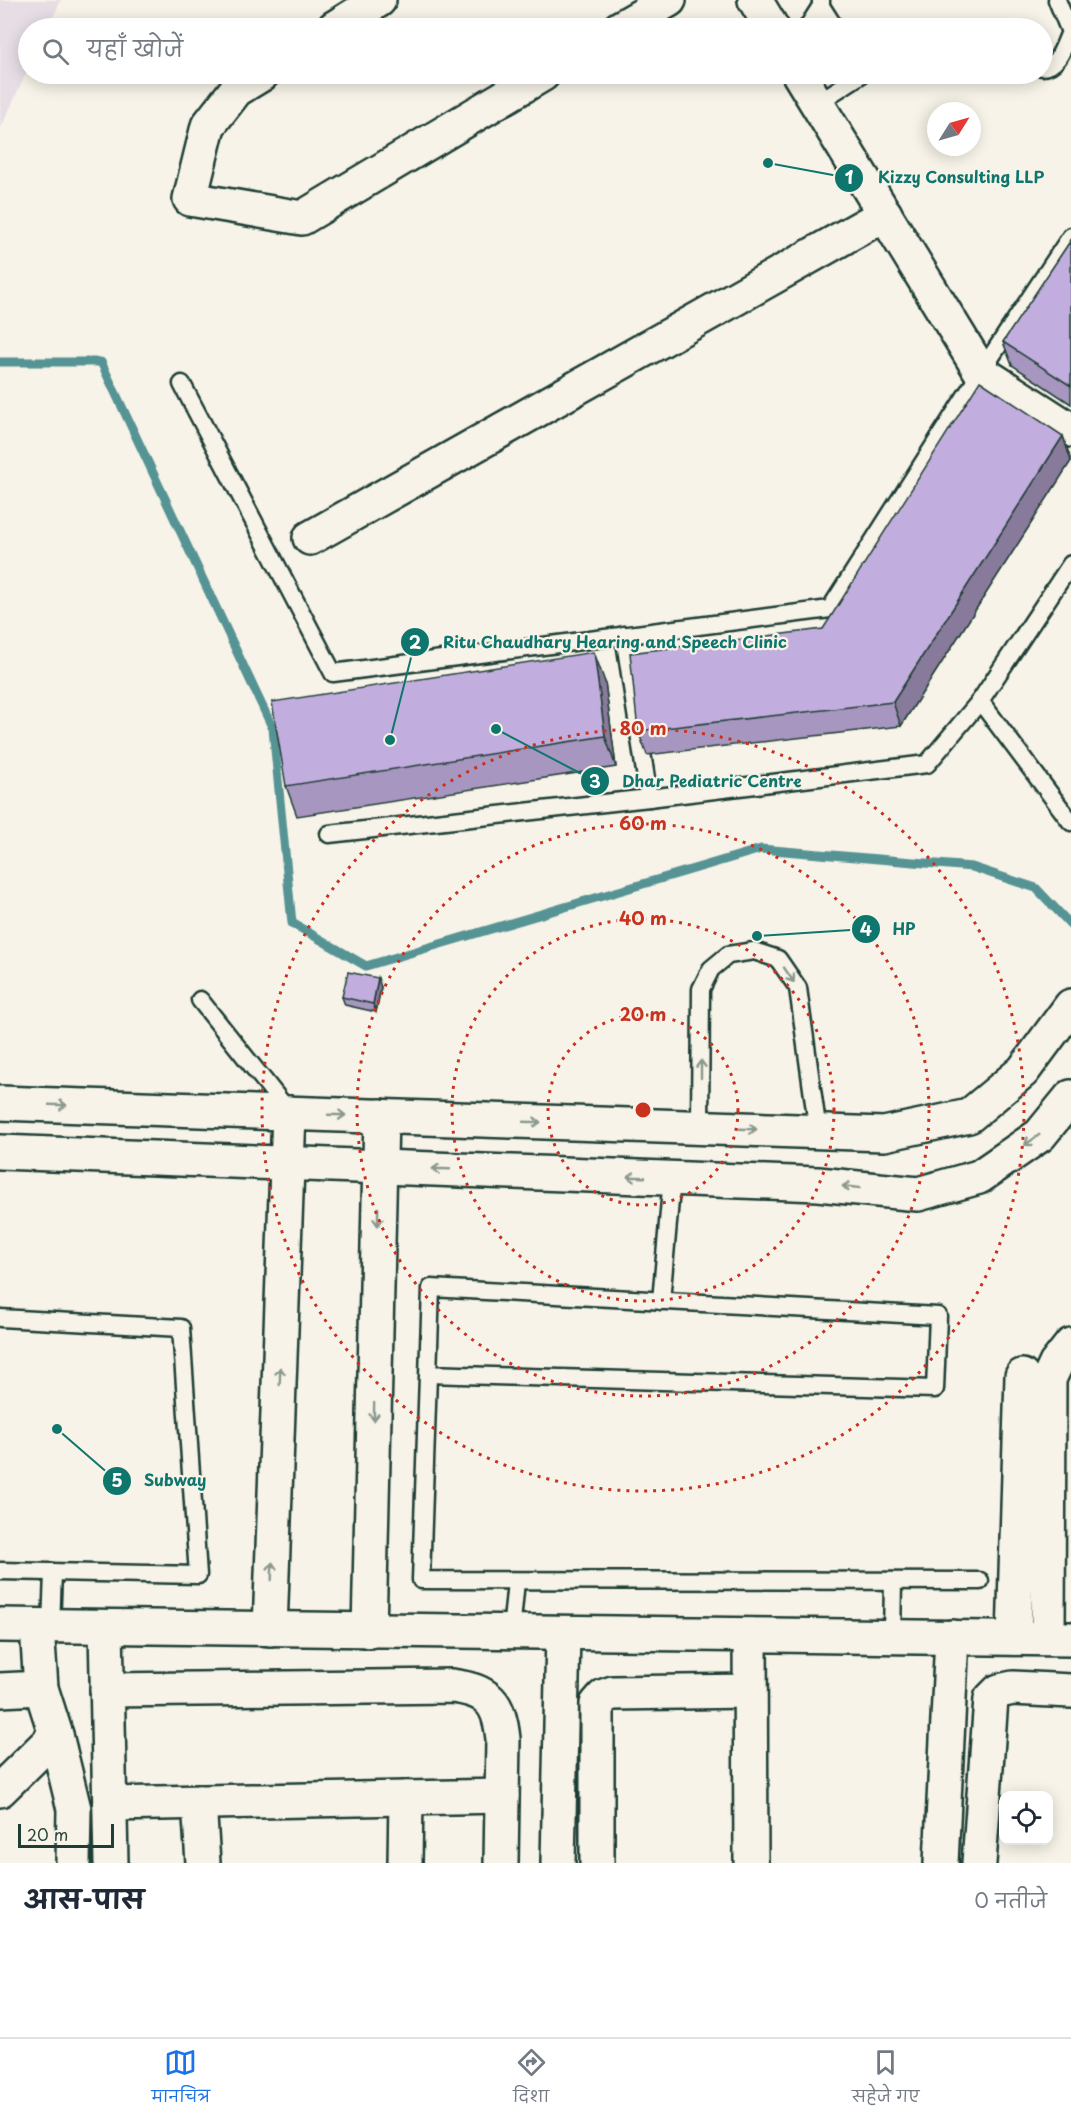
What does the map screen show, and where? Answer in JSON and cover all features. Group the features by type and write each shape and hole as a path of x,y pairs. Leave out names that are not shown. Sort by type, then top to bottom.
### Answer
{"street":[{"path":"349,18 379,0"},
{"path":"626,16 669,0"},
{"path":"755,0 766,18"},
{"path":"246,84 236,90 208,126 190,199 302,218 526,84"},
{"path":"805,84 981,372 1071,430"},
{"path":"310,538 885,214"},
{"path":"1,1102 884,1134 969,1116 1023,1071 1071,1006"},
{"path":"0,1152 818,1184 918,1194 979,1177 1040,1135 1071,1097"},
{"path":"270,1629 290,1113"},
{"path":"369,1631 381,1116"},
{"path":"0,1626 1059,1638 1049,1379 1056,1364 1071,1345"},
{"path":"1014,1638 1022,1376"},
{"path":"44,1626 41,1688 56,1735 74,1809 73,1863"},
{"path":"106,1628 111,1863"},
{"path":"558,1863 563,1633"},
{"path":"750,1635 751,1863"},
{"path":"941,1863 952,1637"},
{"path":"107,1690 452,1686 475,1689 493,1702 501,1720 503,1739 501,1863"},
{"path":"0,1690 41,1688"},
{"path":"979,1863 992,1699 999,1691 1012,1688 1071,1691"},
{"path":"597,1863 597,1704 604,1696 613,1693 750,1691"},
{"path":"0,1790 56,1735"},
{"path":"110,1804 502,1796"},
{"path":"405,1863 406,1798"},
{"path":"200,1802 203,1863"}],"lane":[{"path":"1053,63 1059,58 1070,32 1057,0"},
{"path":"813,18 821,3"},
{"path":"821,3 829,18"},
{"path":"817,103 846,84"},
{"path":"182,384 333,673 830,609 1071,236"},
{"path":"329,834 927,764 980,701 1071,564"},
{"path":"624,635 649,798"},
{"path":"980,701 1071,822"},
{"path":"700,1127 701,989 711,969 728,955 754,951 778,959 798,988 818,1132"},
{"path":"200,1000 290,1113"},
{"path":"661,1301 672,1178"},
{"path":"428,1374 935,1389 938,1316 431,1288 428,1374 421,1580 980,1581"},
{"path":"0,1318 181,1328 198,1575 0,1571"},
{"path":"44,1626 53,1572"},
{"path":"511,1632 516,1581"},
{"path":"892,1637 893,1581"}],"shaded area":[{"path":"0,0 61,0 53,18 18,18 18,84 21,84 0,130"}],"building":[{"path":"1071,240 1071,386 1003,342"},
{"path":"980,381 1063,436 893,702 638,731 630,653 823,629"},
{"path":"594,652 605,736 286,786 272,702"},
{"path":"348,972 378,978 373,1004 342,997"}],"waterway":[{"path":"0,362 101,362 273,729 292,923 366,966 761,849 972,867 1036,888 1071,925"}],"place":[{"name":"Kizzy Consulting LLP","path":"768,163"},
{"name":"Dhar Pediatric Centre","path":"496,729"},
{"name":"Ritu Chaudhary Hearing and Speech Clinic","path":"390,740"},
{"name":"HP","path":"757,936"},
{"name":"Subway","path":"57,1429"}]}
